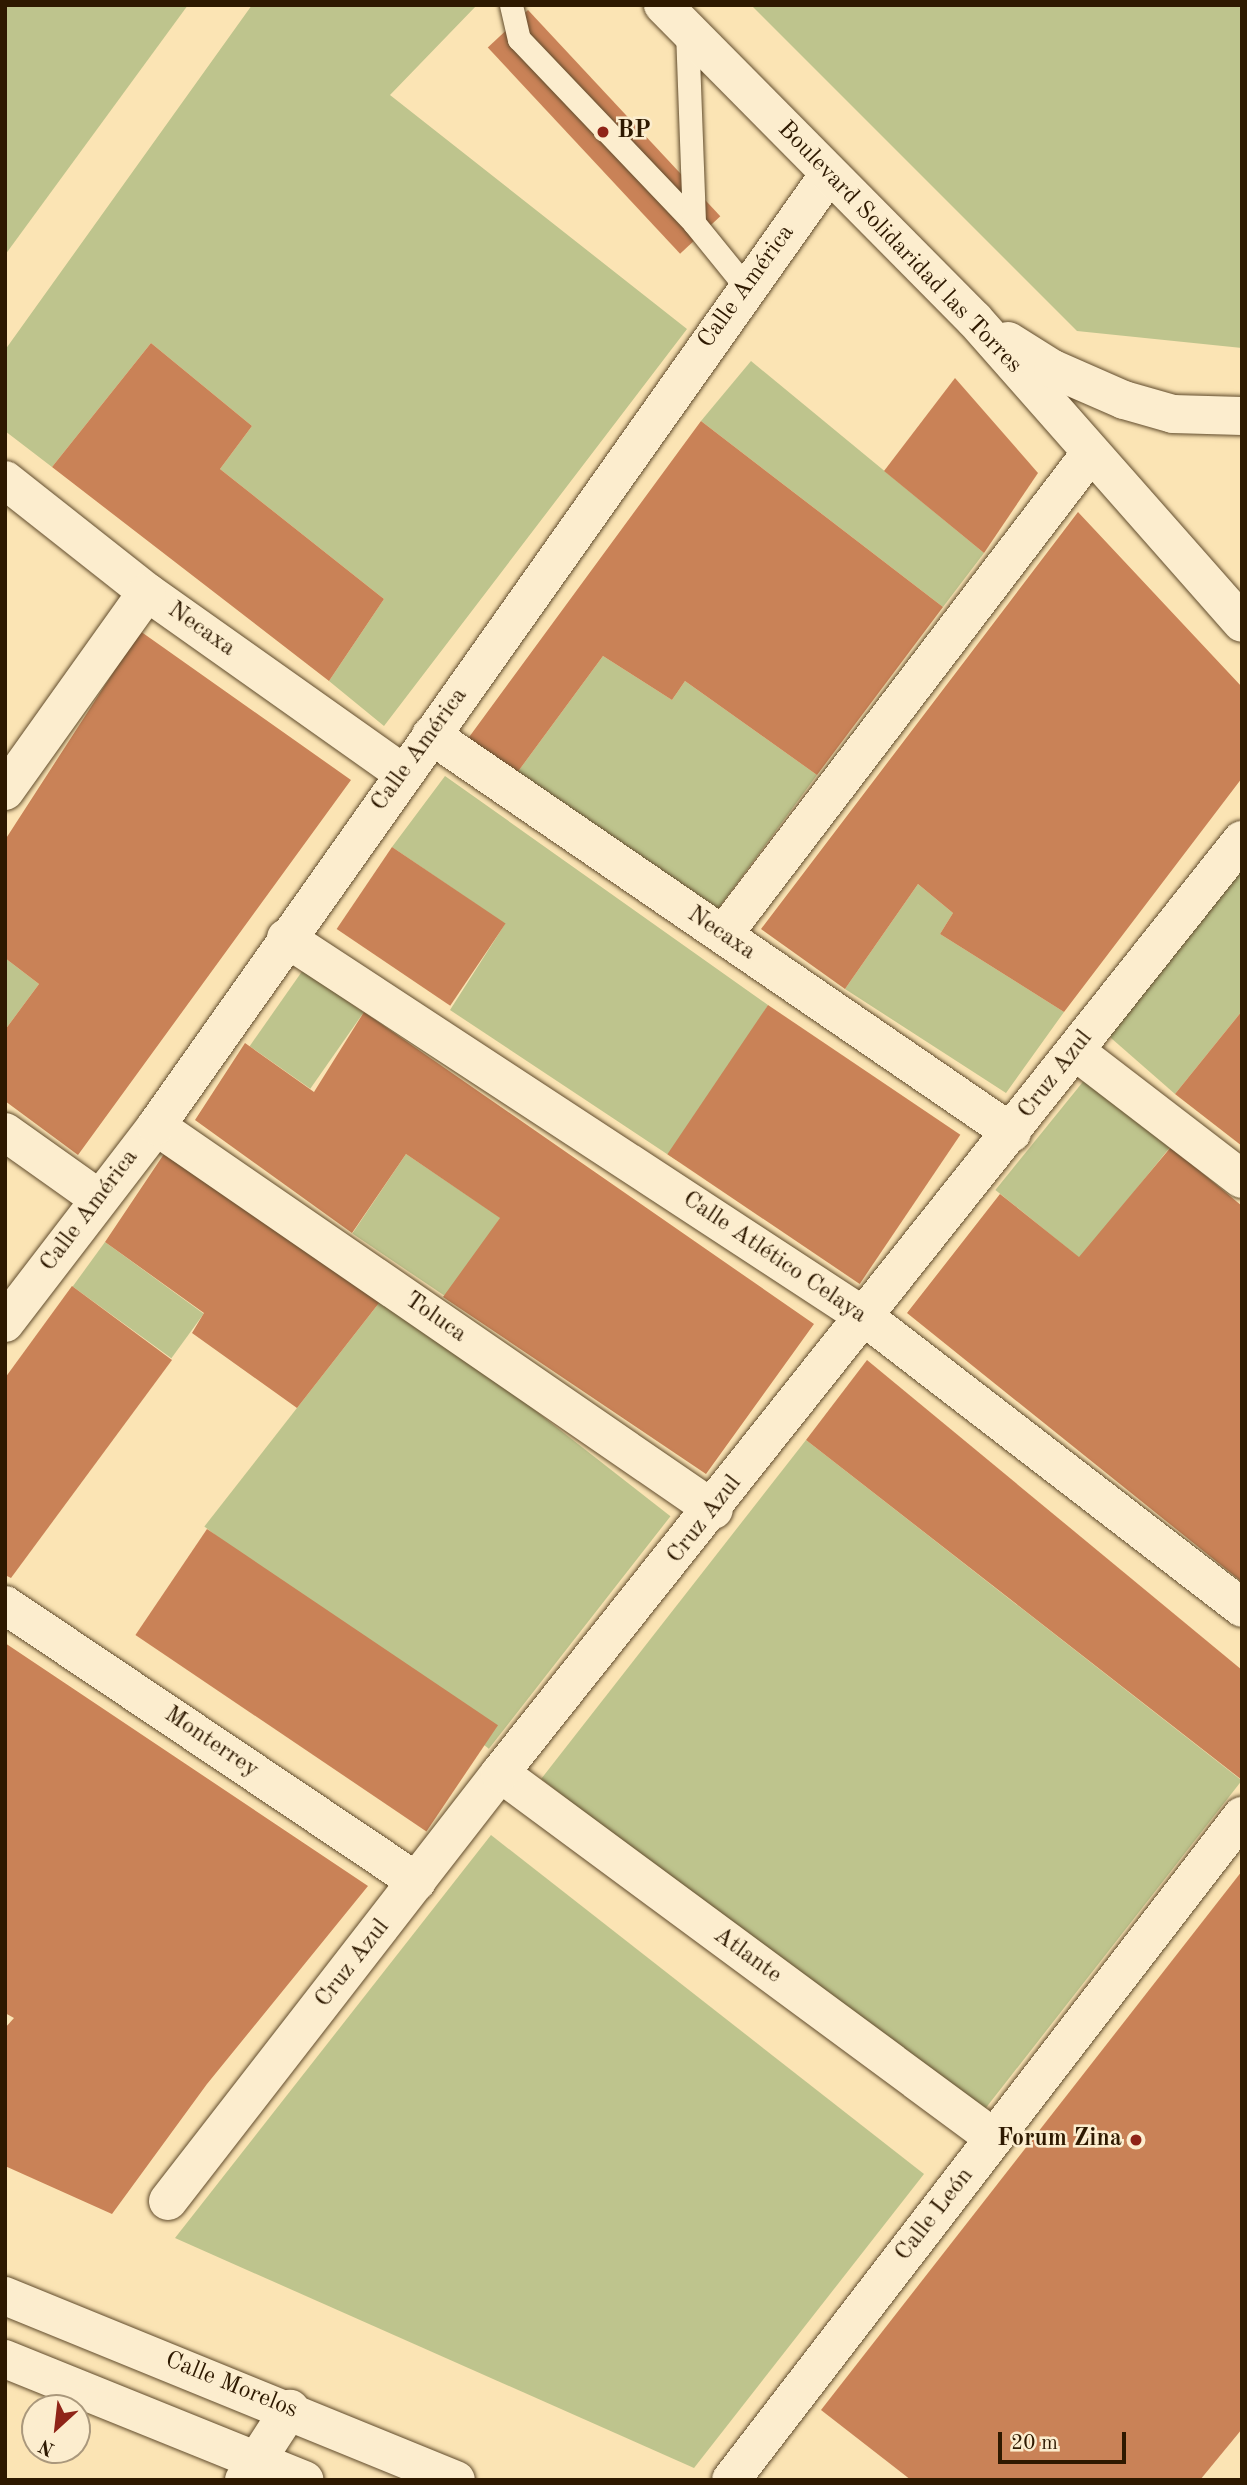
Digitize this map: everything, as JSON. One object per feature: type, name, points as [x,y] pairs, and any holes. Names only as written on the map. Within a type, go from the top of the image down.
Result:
[{"type":"street","name":"Boulevard Solidaridad las Torres","points":[[675,18],[974,318],[1089,455],[1242,623]]},
{"type":"street","name":"Calle América","points":[[5,1323],[98,1198],[156,1126],[746,287],[829,174]]},
{"type":"street","points":[[974,318],[1053,369],[1124,400],[1173,414],[1242,416]]},
{"type":"street","points":[[723,935],[1089,455]]},
{"type":"street","name":"Necaxa","points":[[5,480],[147,592],[403,773]]},
{"type":"street","points":[[5,791],[147,592]]},
{"type":"street","name":"Necaxa","points":[[431,735],[1012,1133]]},
{"type":"street","name":"Cruz Azul","points":[[168,2200],[500,1773],[714,1510],[862,1315],[1012,1133],[1242,840]]},
{"type":"street","name":"Calle Atlético Celaya","points":[[286,938],[862,1315],[1242,1608]]},
{"type":"street","points":[[1075,1051],[1242,1179]]},
{"type":"street","name":"Toluca","points":[[156,1126],[714,1510]]},
{"type":"street","points":[[5,1132],[98,1198]]},
{"type":"street","name":"Monterrey","points":[[5,1605],[417,1882]]},
{"type":"street","name":"Atlante","points":[[500,1773],[994,2138]]},
{"type":"street","name":"Calle León","points":[[731,2480],[1242,1816]]},
{"type":"street","name":"Calle Morelos","points":[[5,2296],[290,2409],[456,2480]]},
{"type":"street","points":[[5,2359],[250,2470],[304,2480]]},
{"type":"street","points":[[250,2470],[290,2409]]},
{"type":"lane","points":[[511,5],[519,39],[694,223],[746,287]]},
{"type":"lane","points":[[675,18],[694,223]]},
{"type":"green space","points":[[5,5],[188,5],[5,255]]},
{"type":"green space","points":[[252,5],[477,5],[390,95],[687,329],[384,726],[329,681],[384,599],[220,469],[252,426],[151,343],[52,467],[5,431],[5,350]]},
{"type":"green space","points":[[751,5],[1242,5],[1242,348],[1077,331]]},
{"type":"green space","points":[[751,361],[984,553],[943,607],[701,421]]},
{"type":"green space","points":[[603,656],[672,700],[685,681],[817,775],[712,917],[514,777]]},
{"type":"green space","points":[[445,776],[768,1005],[676,1160],[450,1010],[505,924],[392,847]]},
{"type":"green space","points":[[1242,870],[1242,1011],[1175,1094],[1103,1031]]},
{"type":"green space","points":[[918,884],[953,913],[940,934],[1064,1012],[1006,1093],[845,989]]},
{"type":"green space","points":[[5,958],[39,984],[5,1030]]},
{"type":"green space","points":[[303,970],[364,1012],[310,1089],[250,1046]]},
{"type":"green space","points":[[1086,1078],[1171,1147],[1080,1259],[995,1190]]},
{"type":"green space","points":[[406,1154],[501,1218],[447,1297],[352,1234]]},
{"type":"green space","points":[[105,1242],[204,1314],[171,1358],[73,1286]]},
{"type":"green space","points":[[386,1294],[670,1516],[489,1749],[204,1526]]},
{"type":"green space","points":[[806,1440],[1242,1780],[977,2119],[541,1779]]},
{"type":"green space","points":[[491,1835],[924,2174],[694,2468],[175,2238]]},
{"type":"building","name":"BP","points":[[528,10],[720,216],[680,254],[488,48]]},
{"type":"building","points":[[151,343],[252,426],[220,469],[384,599],[329,681],[52,467]]},
{"type":"building","points":[[955,378],[1038,473],[984,553],[884,471]]},
{"type":"building","points":[[701,421],[943,607],[817,775],[685,681],[672,700],[603,656],[514,777],[464,744]]},
{"type":"building","points":[[1078,512],[1242,687],[1242,778],[1064,1012],[940,934],[953,913],[918,884],[845,989],[761,929]]},
{"type":"building","points":[[140,631],[351,780],[78,1155],[5,1101],[5,1030],[39,984],[5,958],[5,840]]},
{"type":"building","points":[[392,847],[506,924],[450,1006],[337,929]]},
{"type":"building","points":[[768,1005],[960,1135],[860,1284],[667,1154]]},
{"type":"building","points":[[1242,1011],[1242,1146],[1175,1094]]},
{"type":"building","points":[[364,1012],[814,1324],[706,1474],[443,1297],[500,1218],[406,1154],[352,1233],[195,1120],[245,1043],[314,1092]]},
{"type":"building","points":[[170,1145],[386,1294],[297,1408],[192,1333],[204,1313],[105,1242]]},
{"type":"building","points":[[1171,1147],[1242,1206],[1242,1582],[907,1313],[1000,1194],[1079,1257]]},
{"type":"building","points":[[72,1286],[172,1360],[11,1578],[5,1575],[5,1378]]},
{"type":"building","points":[[867,1360],[1242,1670],[1242,1780],[806,1440]]},
{"type":"building","points":[[207,1529],[498,1725],[426,1831],[135,1635]]},
{"type":"building","points":[[5,1643],[368,1886],[207,2084],[112,2214],[5,2166],[5,2028],[14,2018],[5,2013]]},
{"type":"building","name":"Forum Zina","points":[[1242,1871],[1242,2429],[1200,2480],[911,2480],[821,2410]]},
{"type":"place","name":"BP","points":[[603,132]]},
{"type":"place","name":"Forum Zina","points":[[1136,2140]]}]
